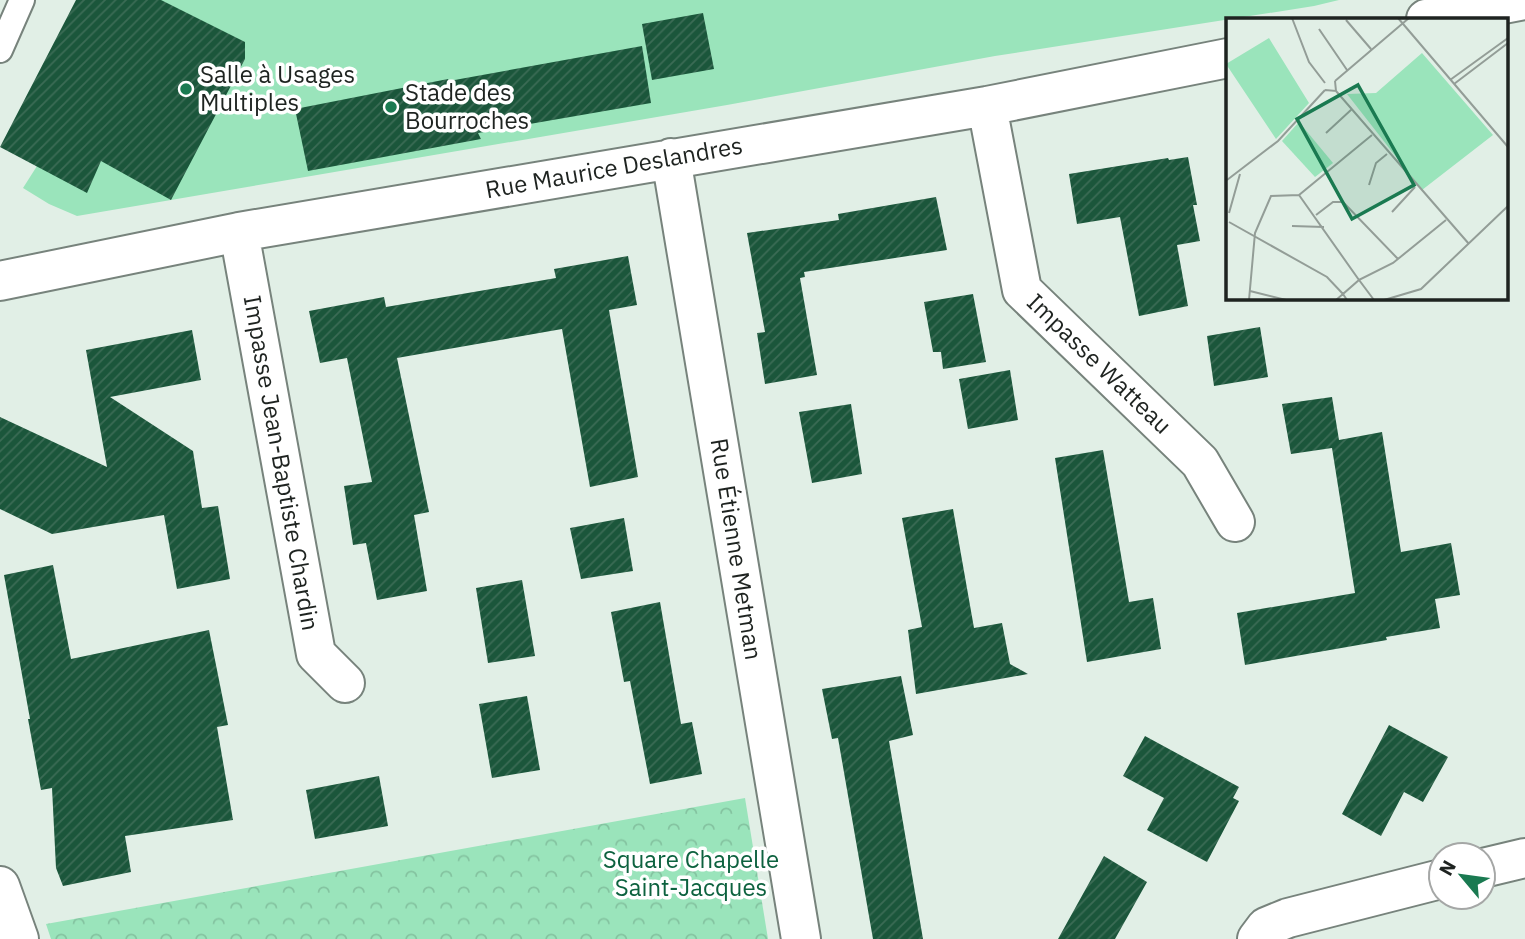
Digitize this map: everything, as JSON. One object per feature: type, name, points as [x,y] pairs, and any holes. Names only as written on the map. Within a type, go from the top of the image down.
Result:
[{"type":"street","points":[[1431,18],[1524,0]]},
{"type":"street","name":"Rue Maurice Deslandres","points":[[0,281],[239,232],[987,106],[1226,58]]},
{"type":"street","name":"Impasse Watteau","points":[[987,106],[1022,290],[1200,462],[1235,522]]},
{"type":"street","name":"Rue Étienne Metman","points":[[671,159],[801,939]]},
{"type":"street","name":"Impasse Jean-Baptiste Chardin","points":[[239,232],[316,654],[345,683]]},
{"type":"street","points":[[1497,865],[1525,858]]},
{"type":"street","points":[[1257,939],[1266,927],[1288,918],[1427,883]]},
{"type":"street","points":[[0,886],[19,939]]},
{"type":"lane","points":[[0,50],[22,0]]},
{"type":"green space","name":"Stade des Bourroches","points":[[123,0],[1339,0],[995,56],[727,105],[77,216],[49,204],[23,188]]},
{"type":"green space","name":"Square Chapelle Saint-Jacques","points":[[745,798],[768,939],[51,939],[46,924]]},
{"type":"building","points":[[76,0],[161,0],[245,42],[245,59],[171,200],[101,161],[87,193],[0,147]]},
{"type":"building","points":[[703,13],[714,69],[652,80],[642,24]]},
{"type":"building","points":[[642,46],[651,103],[478,133],[481,139],[308,171],[295,109],[448,79],[449,81]]},
{"type":"building","points":[[1188,157],[1197,205],[1193,205],[1200,241],[1177,245],[1188,306],[1139,316],[1120,217],[1077,224],[1069,174]]},
{"type":"building","points":[[936,197],[947,250],[804,272],[805,277],[800,278],[817,375],[765,384],[757,333],[765,332],[747,233],[839,220],[838,214]]},
{"type":"building","points":[[628,256],[637,305],[609,310],[638,477],[590,487],[562,329],[397,358],[429,512],[414,515],[427,591],[377,600],[366,543],[353,545],[344,486],[372,482],[347,358],[320,363],[309,311],[384,297],[386,307],[556,278],[554,269]]},
{"type":"building","points":[[973,294],[986,362],[943,369],[941,352],[933,352],[924,302]]},
{"type":"building","points":[[1260,327],[1268,377],[1214,386],[1207,336]]},
{"type":"building","points":[[192,330],[201,380],[110,397],[193,451],[202,508],[218,506],[230,579],[177,589],[164,515],[52,534],[0,509],[0,417],[107,467],[86,350]]},
{"type":"building","points":[[1010,370],[1018,420],[968,429],[959,379]]},
{"type":"building","points":[[1332,397],[1339,440],[1382,432],[1401,552],[1451,543],[1460,595],[1435,599],[1440,628],[1245,665],[1237,613],[1355,593],[1332,448],[1291,454],[1282,404]]},
{"type":"building","points":[[851,404],[862,474],[812,483],[799,412]]},
{"type":"building","points":[[1103,450],[1129,602],[1153,598],[1161,649],[1087,662],[1055,458]]},
{"type":"building","points":[[953,509],[974,628],[1002,623],[1010,664],[1028,674],[916,694],[908,630],[922,627],[902,518]]},
{"type":"building","points":[[624,518],[633,571],[581,579],[570,528]]},
{"type":"building","points":[[53,565],[71,659],[209,630],[228,725],[217,727],[233,820],[125,836],[131,872],[63,886],[56,868],[52,788],[41,790],[4,575]]},
{"type":"building","points":[[522,580],[535,656],[488,663],[476,588]]},
{"type":"building","points":[[660,602],[681,724],[692,722],[702,774],[650,784],[630,681],[624,682],[611,612]]},
{"type":"building","points":[[901,676],[913,735],[889,741],[923,939],[873,939],[838,738],[832,739],[822,689]]},
{"type":"building","points":[[527,696],[540,770],[492,778],[479,704]]},
{"type":"building","points":[[1389,725],[1448,757],[1423,802],[1404,792],[1381,836],[1342,814]]},
{"type":"building","points":[[1145,736],[1239,787],[1233,798],[1239,801],[1207,862],[1147,830],[1164,798],[1123,776]]},
{"type":"building","points":[[379,776],[388,826],[315,839],[306,790]]},
{"type":"building","points":[[1104,856],[1147,882],[1115,939],[1058,939]]},
{"type":"place","name":"Salle à Usages Multiples","points":[[186,89]]},
{"type":"place","name":"Stade des Bourroches","points":[[391,107]]}]
